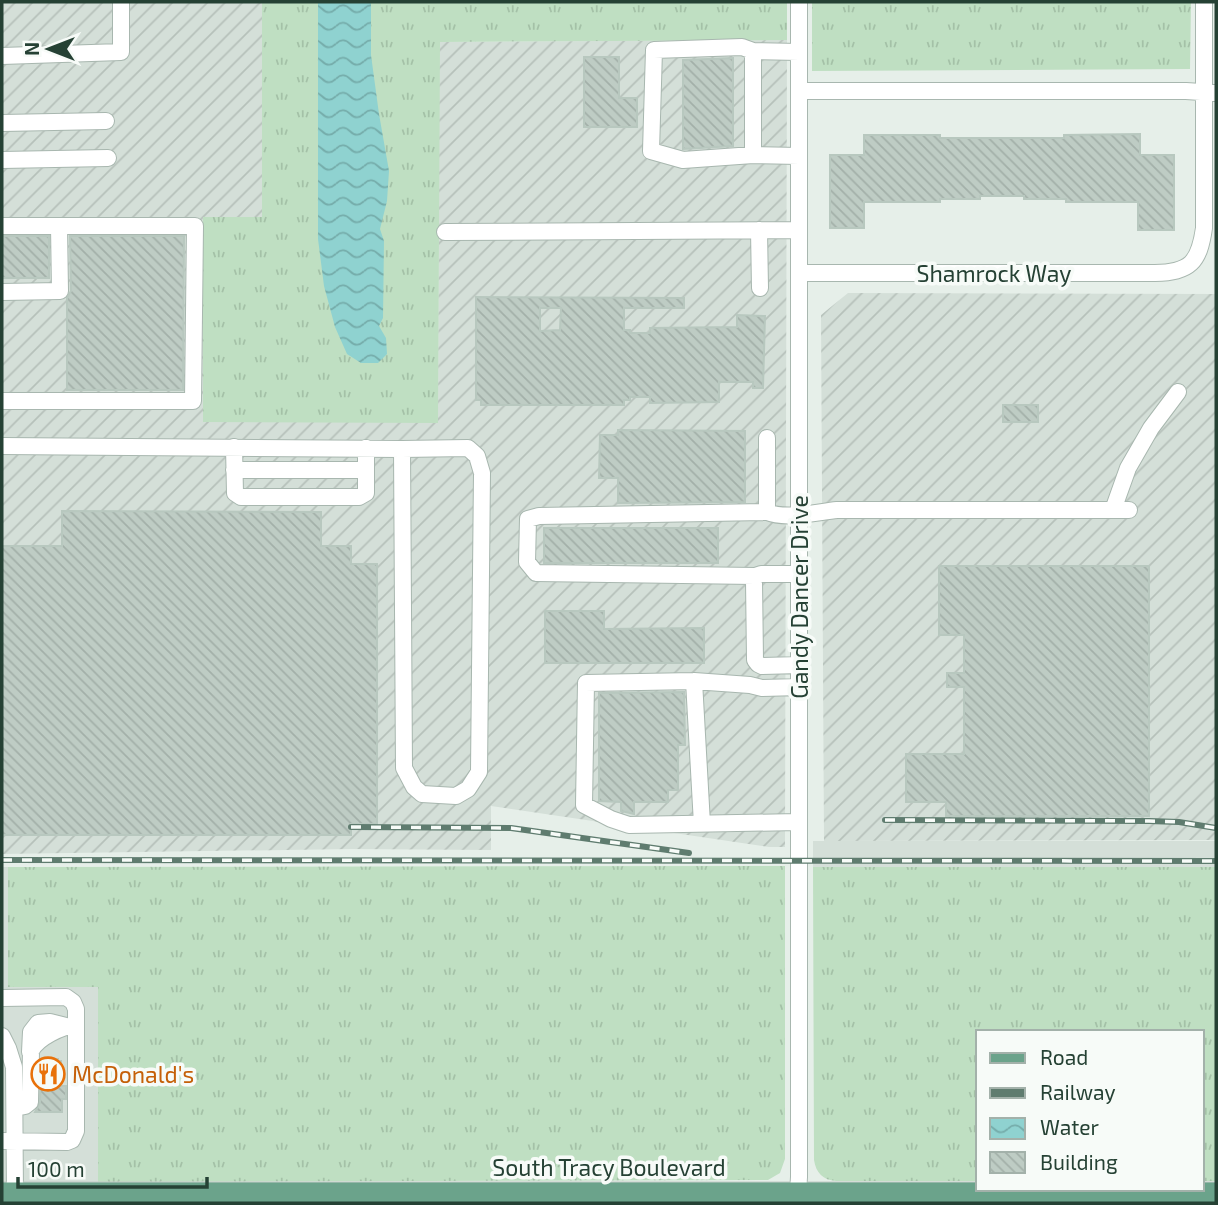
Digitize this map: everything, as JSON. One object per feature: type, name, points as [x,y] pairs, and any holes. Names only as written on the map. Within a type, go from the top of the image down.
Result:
[{"type":"main road","name":"South Tracy Boulevard","points":[[8,1193],[797,1200],[1045,1200],[1216,1193]]},
{"type":"street","points":[[2,56],[121,52],[121,2]]},
{"type":"street","name":"Gandy Dancer Drive","points":[[797,1200],[800,687],[799,2]]},
{"type":"street","points":[[799,91],[1210,93],[1204,2]]},
{"type":"street","points":[[799,52],[753,51],[742,47],[654,50],[651,152],[682,160],[753,155],[799,156]]},
{"type":"street","points":[[753,51],[753,155]]},
{"type":"street","name":"Shamrock Way","points":[[799,274],[1155,274],[1180,271],[1188,266],[1201,248],[1210,93]]},
{"type":"street","points":[[2,123],[106,121]]},
{"type":"street","points":[[2,160],[108,158]]},
{"type":"street","points":[[2,226],[195,226],[193,401],[2,401]]},
{"type":"street","points":[[2,292],[60,291],[59,226]]},
{"type":"street","points":[[759,230],[760,288]]},
{"type":"street","points":[[445,232],[799,230]]},
{"type":"street","points":[[799,574],[755,576],[536,573],[527,562],[528,519],[539,516],[768,512],[774,515],[799,515],[837,510],[1121,510],[1128,468],[1151,428],[1178,392]]},
{"type":"street","points":[[767,438],[768,512]]},
{"type":"street","points":[[2,446],[468,448],[477,456],[482,472],[479,772],[468,789],[456,796],[422,794],[414,787],[404,768],[402,449]]},
{"type":"street","points":[[234,447],[235,493],[241,497],[359,497],[366,493],[366,448]]},
{"type":"street","points":[[234,470],[366,470]]},
{"type":"street","points":[[755,576],[755,660],[762,666],[800,665]]},
{"type":"street","points":[[694,681],[702,824]]},
{"type":"street","points":[[798,822],[629,825],[584,805],[586,683],[694,681],[762,688],[800,687]]},
{"type":"street","points":[[2,998],[66,998],[73,1002],[76,1009],[71,1025],[75,1136],[67,1142],[8,1141]]},
{"type":"street","points":[[15,1108],[25,1106],[30,1101],[31,1051],[38,1041],[71,1025]]},
{"type":"street","points":[[2,1036],[14,1067],[15,1108],[8,1141],[8,1193]]},
{"type":"shaded area","points":[[2,2],[262,2],[262,217],[203,217],[203,422],[438,422],[439,42],[787,40],[785,847],[769,847],[491,806],[491,850],[351,849],[2,854]]},
{"type":"shaded area","points":[[848,293],[1216,294],[1216,840],[824,841],[821,315]]},
{"type":"shaded area","points":[[813,841],[1216,841],[1216,867],[813,867]]},
{"type":"shaded area","points":[[2,867],[8,867],[8,985],[98,987],[99,1189],[2,1187]]},
{"type":"green space","points":[[262,2],[787,2],[787,40],[440,42],[438,423],[203,422],[203,217],[262,217]]},
{"type":"green space","points":[[812,2],[1191,2],[1190,69],[812,71]]},
{"type":"green space","points":[[785,866],[785,1159],[780,1173],[768,1180],[98,1182],[98,987],[8,987],[8,867]]},
{"type":"green space","points":[[813,867],[1216,867],[1216,1181],[1204,1181],[1204,1030],[976,1030],[976,1181],[836,1181],[818,1172],[814,1160]]},
{"type":"water","points":[[318,2],[371,2],[371,55],[389,171],[387,201],[380,229],[384,241],[383,318],[379,326],[386,338],[387,354],[378,363],[361,363],[347,354],[335,327],[324,286],[318,239]]},
{"type":"building","points":[[584,57],[619,57],[619,98],[637,98],[637,127],[584,127]]},
{"type":"building","points":[[733,58],[733,146],[683,149],[683,60]]},
{"type":"building","points":[[1140,134],[1140,155],[1174,155],[1174,230],[1138,230],[1138,202],[1066,202],[1066,199],[1024,199],[1024,196],[980,196],[980,199],[940,199],[940,202],[864,202],[864,228],[830,228],[830,155],[864,155],[864,135],[1064,138],[1064,135]]},
{"type":"building","points":[[2,236],[49,236],[49,278],[2,278]]},
{"type":"building","points":[[70,236],[184,236],[183,390],[67,390]]},
{"type":"building","points":[[476,297],[684,298],[684,308],[624,308],[624,330],[630,330],[630,333],[650,333],[650,328],[737,327],[737,315],[765,316],[763,388],[753,388],[753,382],[719,382],[719,402],[650,403],[650,397],[630,397],[630,400],[624,400],[624,405],[481,405],[481,400],[476,400]],"holes":[[[540,308],[561,308],[560,330],[540,331]]]},
{"type":"building","points":[[1003,405],[1038,405],[1038,422],[1003,422]]},
{"type":"building","points":[[618,430],[745,431],[745,502],[618,503],[618,478],[599,478],[600,435],[618,435]]},
{"type":"building","points":[[62,511],[321,512],[321,546],[351,546],[351,564],[377,564],[377,824],[351,824],[351,835],[2,835],[2,546],[62,546]]},
{"type":"building","points":[[544,528],[718,528],[718,563],[544,563]]},
{"type":"building","points":[[939,566],[1149,566],[1149,816],[946,816],[946,802],[906,802],[906,754],[964,754],[964,687],[947,687],[947,673],[964,673],[964,635],[939,635]]},
{"type":"building","points":[[545,611],[604,611],[604,629],[704,628],[704,663],[545,663]]},
{"type":"building","points":[[684,692],[685,745],[678,745],[678,790],[668,790],[668,802],[634,802],[634,814],[621,811],[621,802],[599,801],[599,693]]},
{"type":"building","name":"McDonald's","points":[[41,1059],[61,1061],[61,1086],[66,1086],[62,1112],[35,1112],[40,1103]]},
{"type":"railway","points":[[885,820],[1149,821],[1179,822],[1216,828]]},
{"type":"railway","points":[[351,827],[511,828],[689,853]]},
{"type":"railway","points":[[2,860],[1216,861]]},
{"type":"place","name":"McDonald's","points":[[48,1074]]}]
